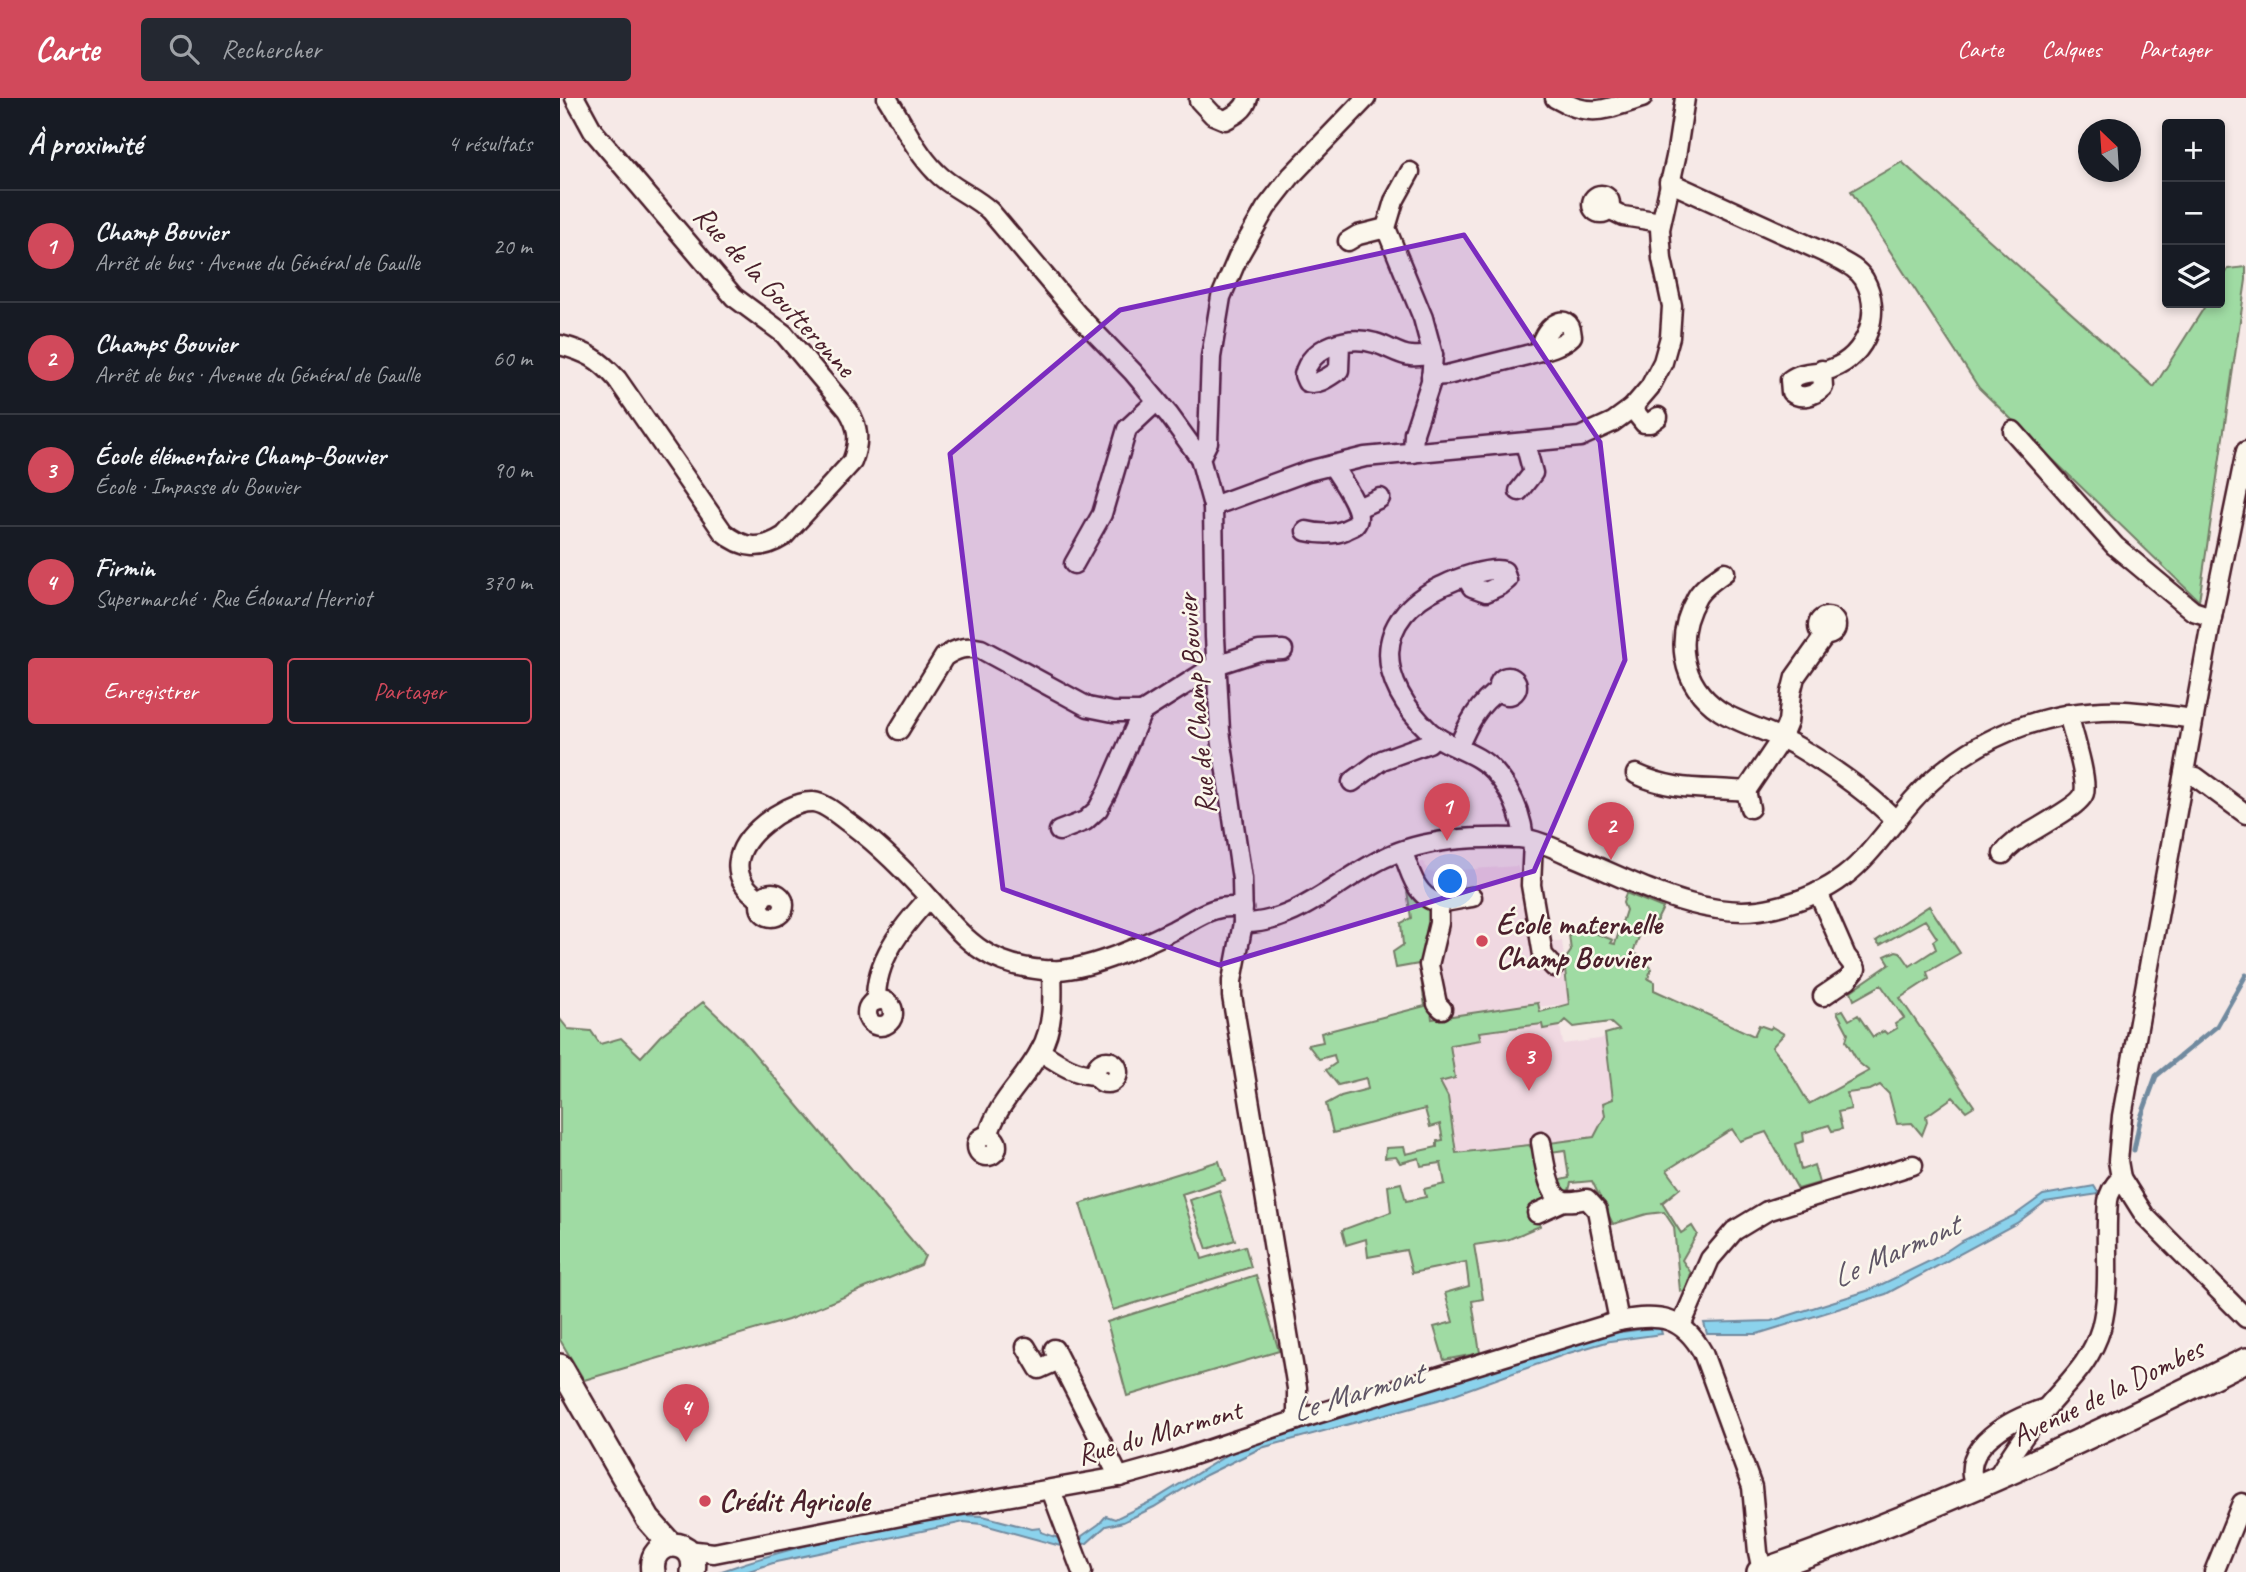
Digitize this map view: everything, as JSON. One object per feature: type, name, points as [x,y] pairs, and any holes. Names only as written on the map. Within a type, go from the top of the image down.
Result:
[{"type":"main road","name":"Avenue de la Dombes","points":[[1760,1571],[1878,1528],[1985,1484],[2105,1430],[2246,1360]]},
{"type":"main road","points":[[560,1366],[648,1519],[669,1561]]},
{"type":"street","name":"Rue de la Goutteronne","points":[[560,345],[580,350],[601,361],[617,379],[723,532],[745,546],[758,548],[772,544],[784,536],[852,461],[857,449],[856,422],[848,410],[784,334],[734,297],[593,131],[575,98]]},
{"type":"street","name":"Rue de Champ Bouvier","points":[[887,98],[912,140],[938,174],[990,211],[1077,314],[1157,401],[1200,458],[1213,506],[1220,731],[1242,879],[1243,915],[1232,996],[1297,1388],[1297,1420]]},
{"type":"street","points":[[1200,98],[1213,115],[1225,120],[1237,114],[1248,98]]},
{"type":"street","points":[[1200,458],[1208,442],[1211,357],[1221,297],[1238,257],[1266,208],[1291,176],[1366,98]]},
{"type":"street","points":[[1555,98],[1583,111],[1598,112],[1642,98]]},
{"type":"street","points":[[1213,506],[1308,471],[1364,457],[1580,437],[1613,422],[1632,408],[1657,375],[1670,337],[1672,306],[1662,259],[1661,222],[1676,157],[1685,98]]},
{"type":"street","points":[[1410,172],[1394,201],[1385,228],[1423,318],[1433,355],[1431,376],[1414,433],[1413,453]]},
{"type":"street","points":[[1670,182],[1834,257],[1853,268],[1863,278],[1872,308],[1871,324],[1866,337],[1857,352],[1832,369],[1822,370]]},
{"type":"street","points":[[1609,209],[1623,216],[1661,222]]},
{"type":"street","points":[[1348,241],[1358,235],[1385,228]]},
{"type":"street","points":[[1340,343],[1374,342],[1409,356],[1433,355]]},
{"type":"street","points":[[1431,376],[1447,375],[1540,351]]},
{"type":"street","points":[[1074,564],[1102,514],[1127,429],[1157,401]]},
{"type":"street","points":[[1632,408],[1644,423],[1650,424],[1658,417]]},
{"type":"street","points":[[2013,431],[2115,546],[2193,611],[2212,617]]},
{"type":"street","points":[[1519,491],[1541,472],[1525,443]]},
{"type":"street","points":[[2246,451],[2239,522],[2212,617],[2122,1116],[2118,1161],[2121,1178],[2145,1216],[2246,1318]]},
{"type":"street","points":[[1306,531],[1316,534],[1339,533],[1356,524],[1360,517],[1358,508],[1332,465]]},
{"type":"street","points":[[1358,508],[1380,498]]},
{"type":"street","points":[[1724,572],[1698,595],[1687,621],[1682,649],[1689,671],[1705,698],[1721,711],[1796,745],[1866,793],[1896,821]]},
{"type":"street","points":[[1466,578],[1442,586],[1401,615],[1391,633],[1389,658],[1392,678],[1414,713],[1436,736],[1491,768],[1502,781],[1521,817],[1529,840],[1531,885],[1543,955],[1554,967]]},
{"type":"street","points":[[1636,774],[1658,784],[1748,799],[1788,722],[1795,677],[1825,635]]},
{"type":"street","points":[[899,730],[944,657],[955,649],[969,647],[981,649],[1088,707],[1142,712]]},
{"type":"street","points":[[1059,831],[1085,821],[1098,809],[1142,712],[1216,665],[1259,650],[1283,650]]},
{"type":"street","points":[[1458,748],[1478,708],[1485,699],[1500,689]]},
{"type":"street","points":[[761,900],[743,885],[738,876],[737,864],[744,848],[752,835],[766,822],[792,807],[813,802],[831,810],[861,831],[984,953],[1014,965],[1052,970],[1075,968],[1125,951],[1215,908],[1229,906],[1243,915],[1265,922],[1287,915],[1385,858],[1433,844],[1458,840],[1529,840],[1562,851],[1673,898],[1705,907],[1732,910],[1774,908],[1818,892],[1847,876],[1866,859],[1930,782],[1967,752],[2016,728],[2068,714],[2124,711],[2193,719]]},
{"type":"street","points":[[2003,854],[2015,842],[2072,806],[2085,792],[2068,714]]},
{"type":"street","points":[[1352,782],[1382,760],[1429,743],[1436,736]]},
{"type":"street","points":[[2185,774],[2196,776],[2246,814]]},
{"type":"street","points":[[1403,852],[1414,881],[1430,898],[1439,902],[1472,897]]},
{"type":"street","points":[[1818,892],[1846,956],[1856,970],[1848,979],[1823,996]]},
{"type":"street","points":[[876,1001],[876,983],[882,963],[903,928],[929,898]]},
{"type":"street","points":[[1439,902],[1438,923],[1429,965],[1437,1004],[1442,1009]]},
{"type":"street","points":[[988,1136],[994,1116],[1040,1051],[1050,1025],[1052,970]]},
{"type":"street","points":[[1040,1051],[1063,1066],[1084,1075],[1097,1075]]},
{"type":"street","points":[[1541,1142],[1551,1190],[1563,1201]]},
{"type":"street","points":[[1760,1571],[1752,1486],[1703,1353],[1694,1338],[1681,1326],[1710,1259],[1734,1231],[1767,1211],[1913,1165]]},
{"type":"street","points":[[2046,1408],[2014,1420],[1981,1447],[1971,1476],[1985,1484],[2046,1408],[2082,1369],[2097,1340],[2107,1284],[2108,1201],[2114,1185],[2121,1178]]},
{"type":"street","points":[[1537,1213],[1563,1201],[1587,1199],[1597,1210],[1619,1321]]},
{"type":"street","name":"Rue du Marmont","points":[[669,1561],[921,1511],[1119,1477],[1619,1321],[1661,1317],[1681,1326]]},
{"type":"street","points":[[1026,1347],[1039,1369],[1056,1355],[1119,1477]]},
{"type":"street","points":[[1051,1490],[1083,1572]]},
{"type":"street","points":[[2214,1572],[2238,1528],[2242,1503]]},
{"type":"highlighted area","points":[[1464,235],[1600,442],[1625,660],[1534,871],[1219,965],[1003,889],[950,454],[1120,310]]},
{"type":"shaded area","name":"École maternelle Champ Bouvier","points":[[1424,862],[1428,872],[1517,866],[1547,941],[1562,941],[1570,1004],[1485,1011],[1432,1020],[1404,870],[1414,863]]},
{"type":"shaded area","points":[[1542,1024],[1544,1029],[1560,1026],[1563,1044],[1600,1039],[1613,1034],[1621,1083],[1594,1138],[1449,1154],[1440,1081],[1450,1045],[1480,1040],[1479,1032]]},
{"type":"green space","points":[[1902,162],[2154,387],[2204,308],[2225,308],[2225,274],[2228,269],[2246,267],[2199,601],[1979,388],[1851,191]]},
{"type":"green space","points":[[1404,870],[1434,917],[1425,959],[1432,1019],[1538,1003],[1540,1012],[1569,1004],[1564,961],[1571,951],[1568,926],[1579,929],[1582,923],[1599,928],[1597,934],[1613,940],[1611,943],[1615,944],[1626,910],[1623,903],[1626,893],[1663,908],[1656,922],[1647,917],[1633,952],[1647,961],[1651,969],[1648,979],[1654,982],[1654,990],[1754,1036],[1759,1025],[1770,1029],[1772,1027],[1784,1034],[1772,1047],[1785,1063],[1809,1104],[1869,1071],[1858,1062],[1846,1041],[1848,1033],[1837,1012],[1843,1010],[1849,1020],[1858,1015],[1873,1037],[1884,1031],[1887,1034],[1897,1028],[1895,1024],[1904,1018],[1881,985],[1854,1000],[1851,991],[1890,964],[1885,956],[1900,952],[1910,966],[1936,949],[1933,941],[1937,938],[1925,920],[1880,945],[1876,941],[1929,906],[1960,953],[1927,972],[1929,979],[1900,998],[1974,1106],[1966,1111],[1953,1097],[1926,1116],[1927,1122],[1922,1135],[1912,1123],[1897,1124],[1889,1094],[1880,1085],[1870,1090],[1847,1093],[1851,1109],[1838,1112],[1842,1129],[1832,1131],[1829,1125],[1803,1133],[1804,1141],[1795,1144],[1801,1170],[1814,1165],[1819,1183],[1798,1189],[1766,1132],[1740,1141],[1732,1129],[1667,1170],[1680,1188],[1662,1203],[1681,1233],[1692,1226],[1697,1234],[1682,1260],[1691,1273],[1685,1292],[1680,1291],[1674,1227],[1664,1212],[1613,1224],[1592,1181],[1571,1183],[1568,1194],[1562,1192],[1557,1181],[1569,1178],[1565,1150],[1551,1152],[1549,1143],[1594,1137],[1605,1116],[1603,1103],[1613,1099],[1605,1034],[1619,1030],[1610,1022],[1574,1027],[1566,1020],[1560,1026],[1543,1029],[1542,1024],[1479,1032],[1481,1040],[1450,1045],[1455,1078],[1440,1082],[1448,1097],[1456,1153],[1529,1145],[1536,1158],[1550,1203],[1536,1207],[1540,1226],[1507,1240],[1474,1245],[1483,1299],[1472,1301],[1480,1353],[1444,1360],[1434,1327],[1453,1322],[1445,1293],[1469,1286],[1466,1262],[1412,1273],[1406,1250],[1368,1257],[1366,1239],[1346,1245],[1342,1230],[1391,1212],[1388,1186],[1401,1183],[1406,1201],[1426,1197],[1424,1189],[1445,1184],[1441,1163],[1421,1166],[1419,1158],[1400,1163],[1396,1157],[1385,1158],[1386,1148],[1404,1147],[1406,1154],[1437,1147],[1437,1141],[1443,1140],[1440,1124],[1430,1127],[1425,1109],[1333,1133],[1326,1104],[1341,1096],[1368,1089],[1366,1078],[1338,1085],[1326,1070],[1336,1063],[1334,1055],[1319,1059],[1308,1045],[1323,1042],[1321,1033],[1425,1006],[1419,964],[1396,968],[1393,952],[1403,945],[1401,923],[1411,918]]},
{"type":"green space","points":[[703,1002],[741,1038],[925,1256],[921,1265],[788,1320],[584,1380],[560,1340],[560,1019],[568,1029],[591,1031],[600,1044],[621,1038],[641,1057],[660,1036]]},
{"type":"green space","points":[[1219,1161],[1225,1180],[1182,1194],[1202,1259],[1245,1246],[1251,1267],[1113,1310],[1080,1204]]},
{"type":"green space","points":[[1219,1190],[1235,1240],[1207,1249],[1190,1200]]},
{"type":"green space","points":[[1256,1275],[1279,1351],[1127,1396],[1107,1322]]},
{"type":"water","points":[[2094,1186],[2099,1194],[2045,1202],[2017,1223],[1886,1294],[1757,1334],[1707,1334],[1704,1323],[1771,1321],[1870,1290],[2015,1215],[2043,1195]]},
{"type":"water","points":[[1660,1327],[1662,1334],[1610,1341],[1438,1400],[1261,1448],[1206,1475],[1154,1507],[1123,1522],[1106,1526],[1087,1543],[1080,1545],[1082,1536],[1106,1516],[1115,1519],[1152,1501],[1237,1449],[1588,1339]]},
{"type":"water","points":[[960,1515],[983,1516],[1032,1529],[1040,1528],[1041,1532],[1061,1539],[1064,1547],[981,1524],[964,1522],[776,1562],[746,1572],[719,1572],[838,1538]]},
{"type":"waterway","name":"Le Marmont","points":[[2134,1150],[2140,1120],[2156,1076],[2217,1026],[2246,975]]},
{"type":"place","name":"Champ Bouvier","points":[[1447,841]]},
{"type":"place","name":"Champs Bouvier","points":[[1611,860]]},
{"type":"place","name":"École maternelle Champ Bouvier","points":[[1482,941]]},
{"type":"place","name":"École élémentaire Champ-Bouvier","points":[[1529,1091]]},
{"type":"place","name":"Firmin","points":[[686,1442]]},
{"type":"place","name":"Crédit Agricole","points":[[705,1501]]}]
